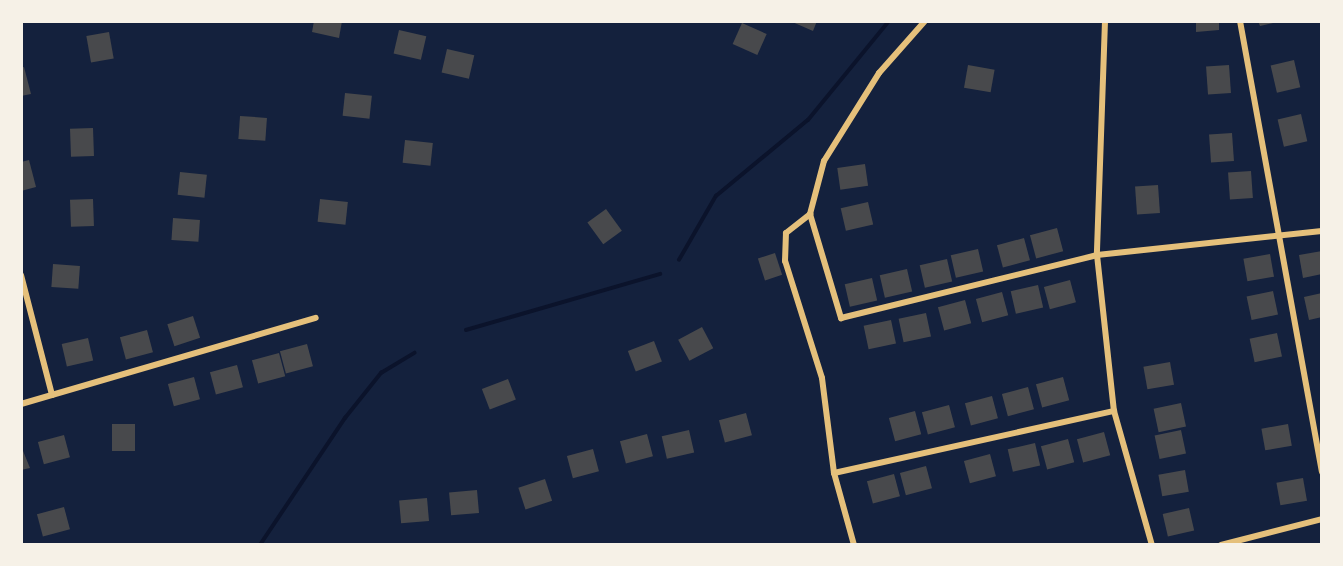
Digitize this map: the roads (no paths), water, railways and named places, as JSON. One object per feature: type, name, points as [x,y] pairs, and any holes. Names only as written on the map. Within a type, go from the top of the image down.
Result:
[{"type":"street","points":[[925,21],[879,73],[824,161],[810,214],[841,318],[1097,256],[1281,232],[1322,231]]},
{"type":"street","points":[[1105,21],[1097,256],[1114,411],[1152,545]]},
{"type":"street","points":[[1240,21],[1281,232],[1297,358],[1322,472]]},
{"type":"street","points":[[810,214],[786,233],[785,261],[822,377],[834,473],[854,545]]},
{"type":"street","points":[[21,275],[52,395]]},
{"type":"street","points":[[21,404],[316,318]]},
{"type":"street","points":[[834,473],[1114,411]]},
{"type":"street","points":[[1221,545],[1322,519]]},
{"type":"waterway","points":[[679,260],[716,196],[808,120],[889,21]]},
{"type":"waterway","points":[[466,330],[660,274]]},
{"type":"waterway","points":[[260,545],[345,418],[381,373],[414,353]]}]
